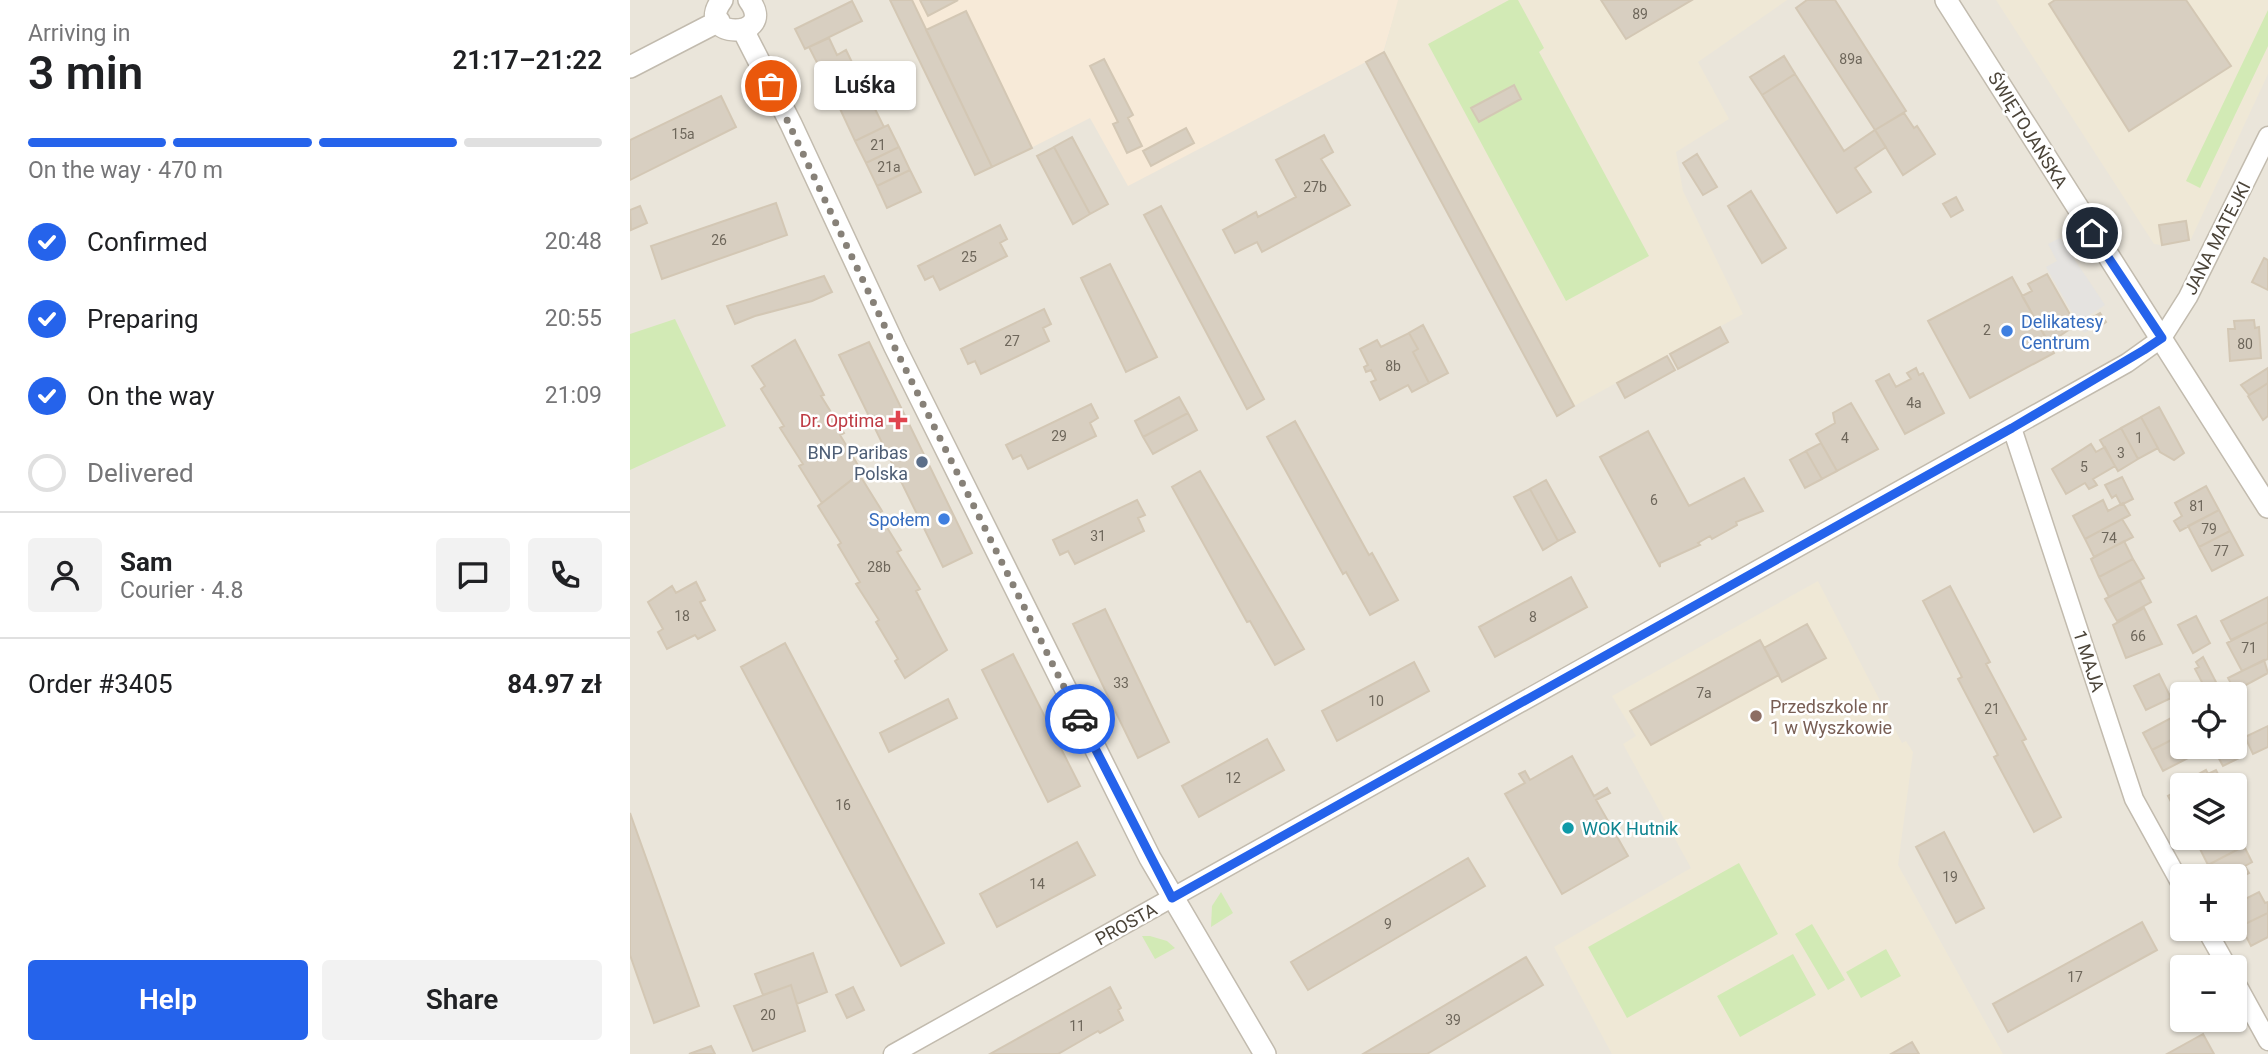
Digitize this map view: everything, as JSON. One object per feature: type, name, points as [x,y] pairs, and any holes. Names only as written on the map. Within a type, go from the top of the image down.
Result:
[{"type":"street","points":[[722,0],[717,10],[719,21],[726,30],[743,30],[753,20],[754,2]]},
{"type":"street","name":"ŚWIĘTOJAŃSKA","points":[[1946,0],[2268,507]]},
{"type":"street","points":[[630,67],[719,21]]},
{"type":"street","points":[[743,30],[791,124],[895,348],[1172,898],[1265,1054]]},
{"type":"street","name":"JANA MATEJKI","points":[[2162,338],[2188,297],[2268,136]]},
{"type":"street","name":"PROSTA","points":[[894,1054],[2012,428],[2127,363],[2162,338]]},
{"type":"street","name":"1 MAJA","points":[[2012,428],[2134,799],[2170,864]]},
{"type":"street","points":[[2247,1003],[2268,1041]]},
{"type":"shaded area","points":[[630,0],[2268,0],[2268,1054],[630,1054]]},
{"type":"shaded area","points":[[910,0],[1399,0],[1383,53],[1128,186],[1090,118],[995,166]]},
{"type":"shaded area","points":[[1398,0],[1787,0],[1698,62],[1729,119],[1676,152],[1683,191],[1743,314],[1574,406],[1384,52]]},
{"type":"shaded area","points":[[1996,0],[2268,0],[2268,74],[2191,239],[2189,240],[2186,222],[2159,225],[2162,245],[2154,244]]},
{"type":"shaded area","points":[[2060,238],[2105,305],[2088,316],[2094,328],[2084,333],[2046,267],[2057,261],[2048,244]]},
{"type":"shaded area","points":[[1818,581],[1902,743],[1906,741],[1913,752],[1898,865],[2003,1054],[1612,1054],[1554,947],[1691,868],[1623,744],[1636,736],[1612,696]]},
{"type":"green space","points":[[1509,0],[1518,0],[1544,48],[1539,52],[1649,256],[1566,301],[1428,44]]},
{"type":"green space","points":[[2268,10],[2268,46],[2200,188],[2186,181]]},
{"type":"green space","points":[[675,319],[726,426],[630,470],[630,334]]},
{"type":"green space","points":[[1739,863],[1778,934],[1627,1018],[1588,947]]},
{"type":"green space","points":[[1221,892],[1233,913],[1211,927],[1212,906]]},
{"type":"green space","points":[[1812,924],[1845,980],[1828,990],[1795,934]]},
{"type":"green space","points":[[1142,936],[1167,941],[1175,948],[1155,959]]},
{"type":"green space","points":[[1886,949],[1901,976],[1861,998],[1846,972]]},
{"type":"green space","points":[[1793,954],[1816,995],[1740,1037],[1717,996]]},
{"type":"building","points":[[890,0],[912,0],[992,167],[975,175]]},
{"type":"building","points":[[920,0],[958,0],[928,16]]},
{"type":"building","points":[[1601,0],[1692,0],[1626,39]]},
{"type":"building","points":[[1807,0],[1835,0],[1906,111],[1875,130],[1796,8]]},
{"type":"building","points":[[2055,0],[2186,0],[2231,66],[2129,131],[2049,4]]},
{"type":"building","points":[[852,1],[862,21],[805,49],[795,29]]},
{"type":"building","points":[[966,11],[1032,148],[992,167],[926,30]]},
{"type":"building","points":[[829,38],[837,55],[846,50],[862,83],[834,96],[809,47]]},
{"type":"building","points":[[1384,52],[1574,406],[1557,416],[1366,62]]},
{"type":"building","points":[[1784,56],[1795,74],[1762,95],[1750,77]]},
{"type":"building","points":[[1104,59],[1133,115],[1128,118],[1142,146],[1127,153],[1113,124],[1118,122],[1090,66]]},
{"type":"building","points":[[1795,74],[1844,151],[1875,130],[1886,147],[1855,168],[1871,192],[1837,213],[1762,95]]},
{"type":"building","points":[[862,83],[884,127],[855,141],[834,96]]},
{"type":"building","points":[[1514,85],[1521,99],[1479,122],[1471,108]]},
{"type":"building","points":[[721,96],[736,127],[630,180],[630,140]]},
{"type":"building","points":[[1904,113],[1914,128],[1917,126],[1935,154],[1903,175],[1875,130]]},
{"type":"building","points":[[888,125],[899,147],[866,163],[855,141]]},
{"type":"building","points":[[1186,128],[1194,143],[1151,166],[1143,151]]},
{"type":"building","points":[[1324,135],[1333,152],[1321,159],[1350,205],[1262,252],[1257,242],[1235,253],[1223,230],[1256,212],[1258,217],[1296,197],[1276,160]]},
{"type":"building","points":[[1072,137],[1108,204],[1090,214],[1054,147]]},
{"type":"building","points":[[899,147],[910,170],[877,186],[866,163]]},
{"type":"building","points":[[1054,147],[1090,214],[1073,224],[1037,156]]},
{"type":"building","points":[[1697,154],[1717,187],[1703,195],[1683,163]]},
{"type":"building","points":[[910,170],[921,192],[887,208],[877,186]]},
{"type":"building","points":[[1751,191],[1786,248],[1762,263],[1728,206]]},
{"type":"building","points":[[1956,197],[1963,210],[1951,217],[1943,204]]},
{"type":"building","points":[[776,203],[787,235],[662,279],[651,246]]},
{"type":"building","points":[[640,206],[647,223],[631,230],[630,210]]},
{"type":"building","points":[[1161,206],[1264,399],[1247,409],[1144,215]]},
{"type":"building","points":[[2186,221],[2189,240],[2162,245],[2159,225]]},
{"type":"building","points":[[1000,225],[1007,239],[1000,243],[1007,256],[940,290],[933,276],[925,280],[918,266]]},
{"type":"building","points":[[2264,258],[2268,260],[2268,290],[2252,282]]},
{"type":"building","points":[[1110,264],[1157,357],[1126,372],[1081,278]]},
{"type":"building","points":[[2047,274],[2076,325],[2049,343],[2022,296],[2032,291],[2028,284]]},
{"type":"building","points":[[824,276],[832,292],[812,301],[735,324],[727,306]]},
{"type":"building","points":[[2012,277],[2054,353],[1970,398],[1928,321]]},
{"type":"building","points":[[1044,309],[1051,324],[1043,328],[1049,341],[981,374],[975,361],[968,364],[961,349]]},
{"type":"building","points":[[2100,313],[2106,322],[2099,327],[2093,317]]},
{"type":"building","points":[[2254,320],[2255,328],[2259,327],[2261,358],[2230,361],[2228,329],[2235,329],[2234,321]]},
{"type":"building","points":[[1423,325],[1448,373],[1429,383],[1413,352],[1418,349],[1409,333]]},
{"type":"building","points":[[1720,327],[1728,342],[1678,369],[1670,354]]},
{"type":"building","points":[[1409,333],[1418,349],[1413,352],[1429,383],[1412,392],[1408,385],[1380,400],[1371,382],[1376,380],[1371,370],[1366,372],[1364,367],[1368,365],[1360,349],[1377,340],[1381,347]]},
{"type":"building","points":[[795,340],[824,395],[821,396],[844,433],[840,435],[862,472],[822,503],[799,466],[803,464],[780,428],[784,426],[761,389],[765,386],[752,366]]},
{"type":"building","points":[[869,342],[972,553],[943,567],[839,355]]},
{"type":"building","points":[[1667,356],[1675,370],[1625,398],[1617,383]]},
{"type":"building","points":[[1916,368],[1919,375],[1923,373],[1944,413],[1905,434],[1876,381],[1889,374],[1896,387],[1911,379],[1907,373]]},
{"type":"building","points":[[2268,368],[2268,383],[2249,395],[2241,385]]},
{"type":"building","points":[[2268,383],[2268,416],[2263,420],[2248,396]]},
{"type":"building","points":[[1179,397],[1188,413],[1143,437],[1135,421]]},
{"type":"building","points":[[1851,403],[1878,449],[1837,471],[1816,434],[1835,423],[1833,413]]},
{"type":"building","points":[[1091,404],[1098,418],[1090,423],[1096,436],[1028,469],[1021,455],[1013,459],[1006,445]]},
{"type":"building","points":[[2159,407],[2184,453],[2174,460],[2160,452],[2141,417]]},
{"type":"building","points":[[1188,413],[1197,430],[1153,454],[1143,437]]},
{"type":"building","points":[[2141,417],[2158,448],[2138,459],[2121,428]]},
{"type":"building","points":[[1295,421],[1369,555],[1372,553],[1398,600],[1370,615],[1346,572],[1343,574],[1267,437]]},
{"type":"building","points":[[2121,428],[2138,459],[2118,471],[2100,440]]},
{"type":"building","points":[[1648,431],[1689,506],[1744,478],[1763,511],[1736,522],[1737,525],[1712,539],[1710,536],[1698,543],[1700,545],[1660,563],[1660,567],[1600,457]]},
{"type":"building","points":[[1821,443],[1837,471],[1822,479],[1806,451]]},
{"type":"building","points":[[2091,444],[2096,452],[2105,447],[2115,466],[2093,479],[2097,485],[2089,489],[2085,483],[2066,494],[2052,469]]},
{"type":"building","points":[[1806,451],[1822,479],[1805,488],[1790,460]]},
{"type":"building","points":[[1200,471],[1304,649],[1275,665],[1250,621],[1247,622],[1172,487]]},
{"type":"building","points":[[859,474],[882,511],[878,513],[901,550],[897,552],[920,589],[916,591],[947,650],[905,678],[895,661],[898,659],[876,622],[879,620],[856,584],[860,582],[838,545],[841,543],[818,506]]},
{"type":"building","points":[[2122,477],[2133,499],[2121,505],[2116,495],[2112,498],[2105,485]]},
{"type":"building","points":[[1546,480],[1575,532],[1558,541],[1530,489]]},
{"type":"building","points":[[2206,486],[2219,510],[2180,531],[2174,521],[2182,516],[2175,503]]},
{"type":"building","points":[[1530,489],[1558,541],[1543,550],[1514,497]]},
{"type":"building","points":[[1137,500],[1145,515],[1138,518],[1144,531],[1075,564],[1068,551],[1060,555],[1053,540]]},
{"type":"building","points":[[2103,500],[2108,511],[2123,503],[2130,515],[2085,539],[2073,516]]},
{"type":"building","points":[[2219,510],[2230,531],[2199,547],[2188,526]]},
{"type":"building","points":[[2122,519],[2133,537],[2094,557],[2085,539]]},
{"type":"building","points":[[2230,531],[2243,555],[2212,571],[2199,547]]},
{"type":"building","points":[[2124,541],[2133,559],[2099,577],[2091,559]]},
{"type":"building","points":[[2133,559],[2144,578],[2109,597],[2099,577]]},
{"type":"building","points":[[1571,577],[1587,607],[1495,657],[1479,627]]},
{"type":"building","points":[[2140,581],[2151,602],[2117,621],[2105,599]]},
{"type":"building","points":[[696,582],[705,600],[700,602],[715,630],[698,639],[695,635],[667,649],[658,632],[663,629],[648,602],[672,586],[676,593]]},
{"type":"building","points":[[1950,586],[1990,662],[1986,664],[2026,739],[2022,741],[2061,817],[2034,832],[1994,757],[1998,755],[1958,679],[1962,677],[1923,601]]},
{"type":"building","points":[[2268,597],[2268,622],[2231,640],[2221,621]]},
{"type":"building","points":[[2144,608],[2162,644],[2126,658],[2113,625]]},
{"type":"building","points":[[1105,609],[1169,742],[1138,758],[1073,624]]},
{"type":"building","points":[[2196,616],[2210,643],[2193,653],[2178,625]]},
{"type":"building","points":[[2268,622],[2268,659],[2242,671],[2227,643]]},
{"type":"building","points":[[1807,624],[1826,658],[1782,682],[1764,648]]},
{"type":"building","points":[[1760,640],[1779,675],[1651,745],[1630,711]]},
{"type":"building","points":[[785,643],[944,943],[901,966],[741,667]]},
{"type":"building","points":[[1013,654],[1080,786],[1048,802],[982,670]]},
{"type":"building","points":[[2203,657],[2216,682],[2202,682],[2195,669],[2199,667],[2196,662]]},
{"type":"building","points":[[2264,660],[2268,673],[2247,684],[2247,682],[2230,682],[2228,678]]},
{"type":"building","points":[[1414,662],[1429,691],[1337,741],[1322,711]]},
{"type":"building","points":[[2159,674],[2170,698],[2146,710],[2134,686]]},
{"type":"building","points":[[948,699],[957,718],[889,752],[880,733]]},
{"type":"building","points":[[2170,719],[2170,741],[2152,750],[2143,733]]},
{"type":"building","points":[[2268,726],[2268,747],[2253,754],[2247,736]]},
{"type":"building","points":[[1267,739],[1284,770],[1199,817],[1182,786]]},
{"type":"building","points":[[2170,741],[2170,759],[2186,759],[2163,771],[2152,750]]},
{"type":"building","name":"WOK Hutnik","points":[[1572,756],[1594,796],[1607,788],[1610,793],[1596,800],[1628,856],[1562,894],[1505,794],[1525,783],[1519,774],[1525,771],[1530,780]]},
{"type":"building","points":[[2219,759],[2237,759],[2223,766]]},
{"type":"building","points":[[630,813],[699,1006],[654,1023],[630,955]]},
{"type":"building","points":[[1944,832],[1984,908],[1956,923],[1916,847]]},
{"type":"building","points":[[1077,842],[1095,875],[997,927],[980,894]]},
{"type":"building","points":[[2200,850],[2237,850],[2210,864]]},
{"type":"building","points":[[2236,850],[2246,850],[2252,862],[2247,865],[2210,864]]},
{"type":"building","points":[[1468,858],[1485,886],[1308,990],[1291,962]]},
{"type":"building","points":[[2259,892],[2265,903],[2268,902],[2268,913],[2247,923],[2247,898]]},
{"type":"building","points":[[2268,913],[2268,937],[2251,946],[2247,938],[2247,923]]},
{"type":"building","points":[[2142,922],[2157,950],[2008,1032],[1993,1004]]},
{"type":"building","points":[[813,953],[827,992],[797,1004],[791,985],[763,995],[755,974]]},
{"type":"building","points":[[1526,957],[1543,985],[1427,1054],[1363,1054]]},
{"type":"building","points":[[791,985],[805,1031],[753,1051],[734,1006]]},
{"type":"building","points":[[853,987],[864,1010],[847,1018],[836,995]]},
{"type":"building","points":[[1110,987],[1121,1008],[1118,1010],[1123,1020],[1100,1033],[1098,1031],[1058,1054],[990,1054]]},
{"type":"building","points":[[2203,1034],[2214,1054],[2167,1054]]},
{"type":"building","points":[[1912,1042],[1919,1054],[1891,1054]]},
{"type":"building","points":[[711,1046],[715,1054],[689,1054]]},
{"type":"way so far","points":[[771,86],[895,348],[1080,719]]},
{"type":"place","name":"Luśka","points":[[771,86]]},
{"type":"place","name":"Delikatesy Centrum","points":[[2007,331]]},
{"type":"place","name":"Dr. Optima","points":[[898,420]]},
{"type":"place","name":"BNP Paribas Polska","points":[[922,462]]},
{"type":"place","name":"Społem","points":[[944,519]]},
{"type":"place","name":"Przedszkole nr 1 w Wyszkowie","points":[[1756,716]]},
{"type":"place","name":"WOK Hutnik","points":[[1568,828]]},
{"type":"route","points":[[1080,719],[1172,898],[2127,363],[2162,338],[2092,233]]}]
